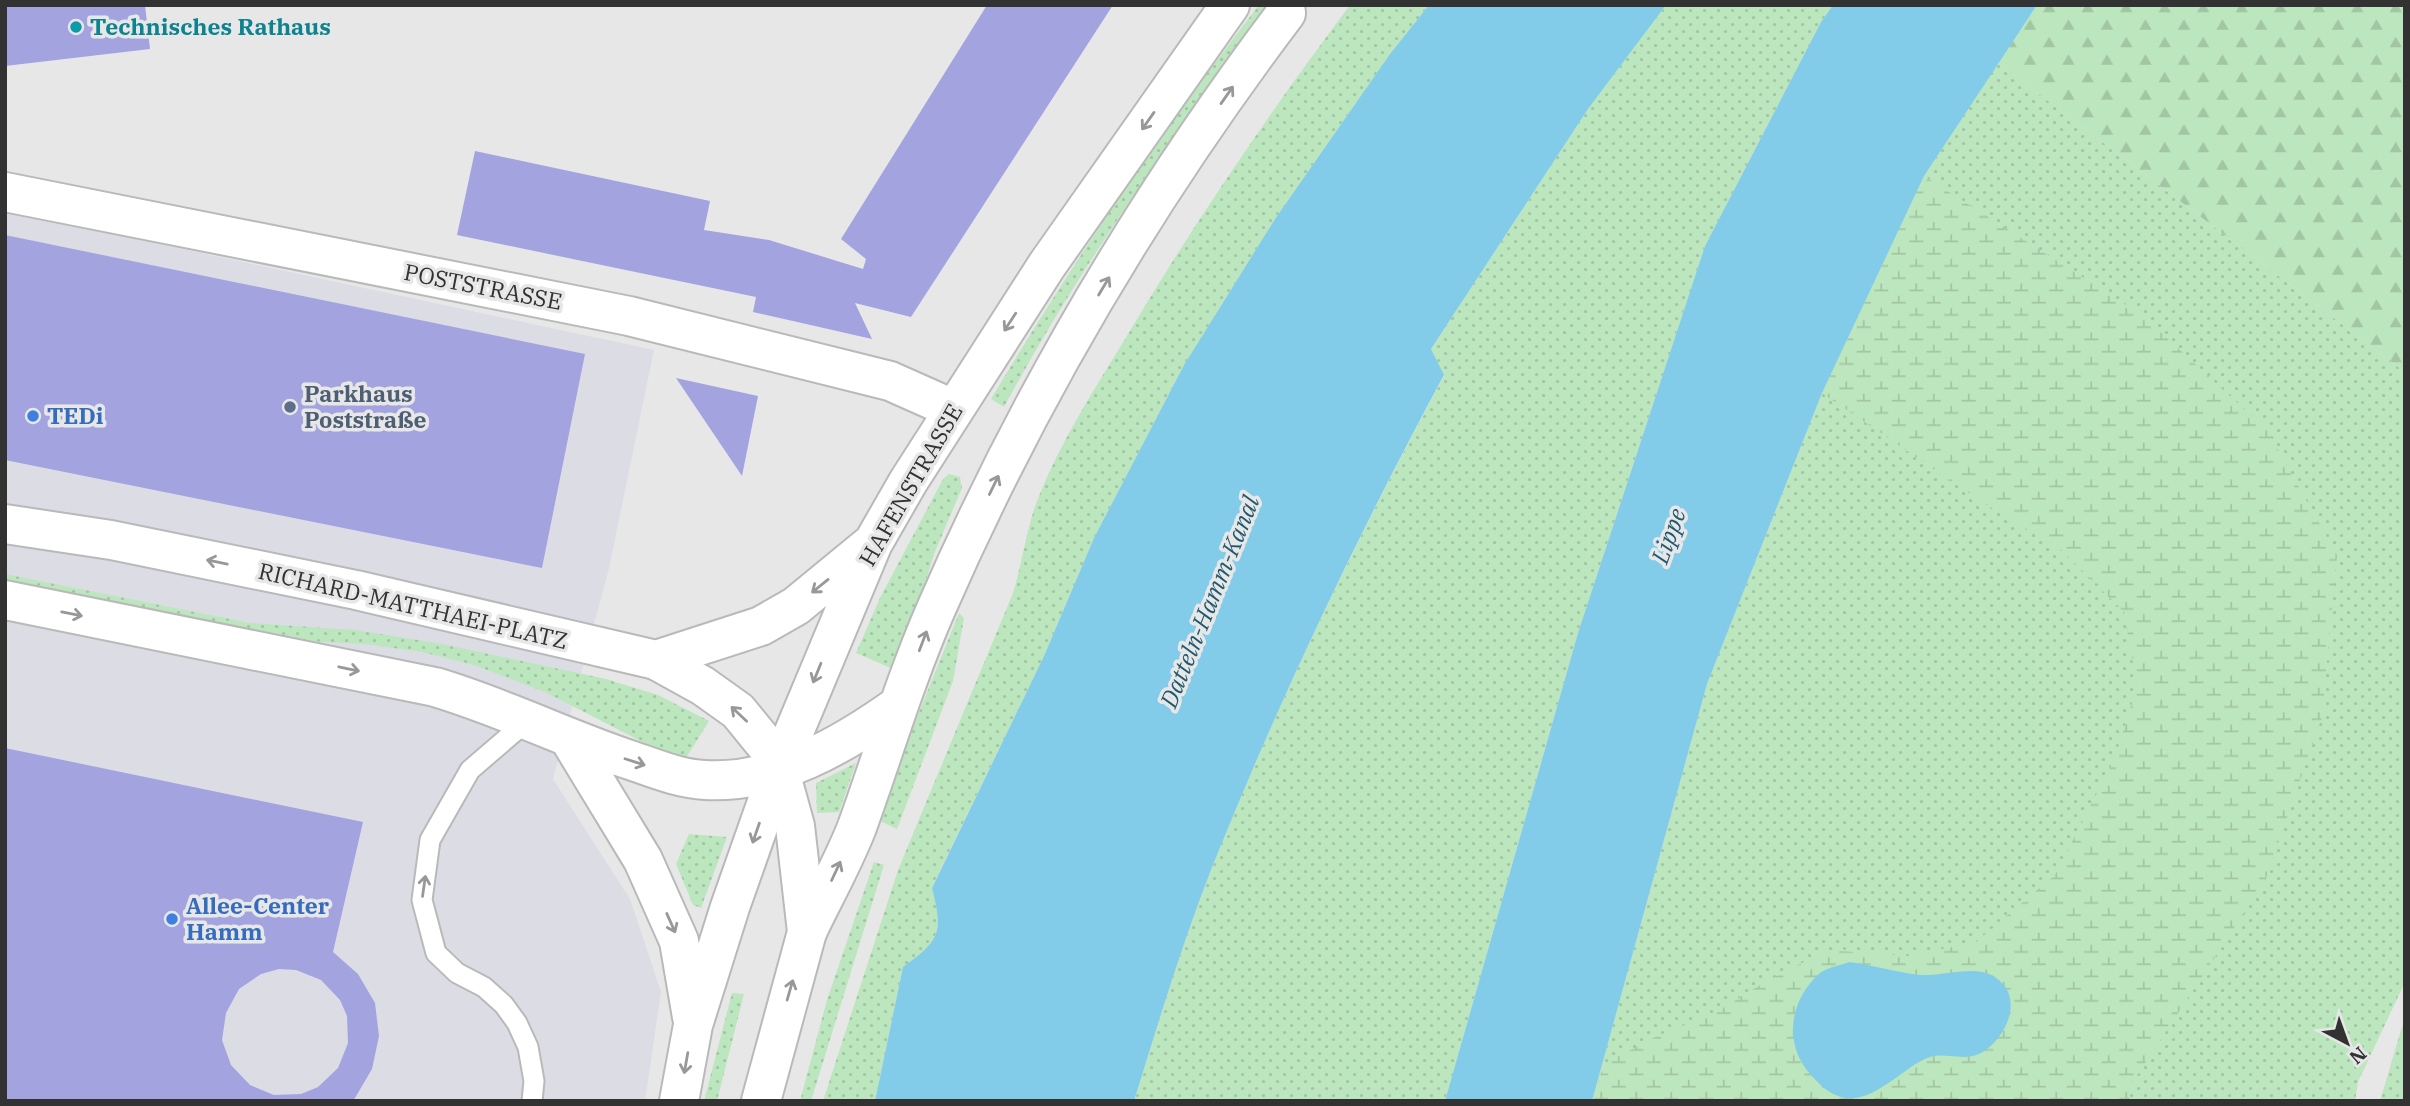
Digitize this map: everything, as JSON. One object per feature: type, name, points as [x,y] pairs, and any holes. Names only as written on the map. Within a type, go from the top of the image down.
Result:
[{"type":"main road","name":"HAFENSTRASSE","points":[[679,1101],[693,1025],[730,907],[779,768],[873,543],[953,409],[1046,265],[1230,5]]},
{"type":"main road","points":[[761,1101],[807,932],[855,831],[934,611],[1020,432],[1068,346],[1168,182],[1286,13],[1285,5]]},
{"type":"main road","name":"POSTSTRASSE","points":[[5,192],[629,316],[890,381],[953,409]]},
{"type":"main road","name":"RICHARD-MATTHAEI-PLATZ","points":[[5,524],[111,540],[356,590],[656,660],[703,686],[738,711],[769,749],[779,768],[795,826],[807,932]]},
{"type":"main road","points":[[656,660],[710,645],[769,621],[796,606],[873,543]]},
{"type":"main road","points":[[5,600],[435,687],[483,701],[570,740],[670,773],[704,780],[753,776],[812,758],[845,742],[899,705]]},
{"type":"main road","points":[[570,740],[643,860],[679,941],[693,1025]]},
{"type":"lane","points":[[527,721],[470,770],[430,840],[422,900],[436,953],[457,973],[484,986],[504,1005],[517,1023],[530,1058],[534,1081],[533,1101]]},
{"type":"shaded area","points":[[5,211],[654,350],[609,568],[553,779],[630,899],[661,992],[645,1101],[5,1101]]},
{"type":"green space","points":[[1259,5],[1270,5],[1198,103],[1096,252],[1004,407],[991,399],[1119,198],[1187,100]]},
{"type":"green space","points":[[1350,5],[1429,5],[1390,54],[1275,219],[1184,365],[1094,538],[1044,656],[932,887],[938,925],[936,934],[916,958],[903,967],[875,1101],[823,1101],[898,870],[1013,593],[1035,508],[1057,455],[1205,211],[1290,86]]},
{"type":"green space","points":[[1666,5],[1833,5],[1821,22],[1705,246],[1578,633],[1445,1101],[1134,1101],[1195,912],[1244,789],[1325,610],[1444,376],[1431,349],[1588,109]]},
{"type":"green space","points":[[2037,5],[2405,5],[2405,372],[1998,63]]},
{"type":"green space","points":[[1998,63],[2405,372],[2405,982],[2358,1082],[2355,1101],[1592,1101],[1707,684],[1822,393],[1924,176]]},
{"type":"green space","points":[[1924,176],[2142,315],[2267,430],[2337,555],[2322,717],[2265,881],[2132,1083],[2129,1101],[1592,1101],[1604,1064],[1657,1036],[1715,1013],[1765,982],[1827,950],[1909,956],[1976,942],[2055,875],[2114,760],[2137,687],[2124,612],[2061,550],[1985,504],[1822,393]]},
{"type":"green space","points":[[949,474],[960,477],[962,488],[934,554],[907,644],[893,669],[856,653],[880,598],[943,479]]},
{"type":"green space","points":[[5,574],[250,623],[355,630],[437,643],[606,679],[658,695],[709,721],[686,758],[668,755],[545,692],[474,665],[422,652],[365,644],[287,640],[5,587]]},
{"type":"green space","points":[[959,613],[964,618],[953,681],[897,829],[876,819]]},
{"type":"green space","points":[[856,763],[839,812],[817,813],[816,783]]},
{"type":"green space","points":[[689,834],[727,837],[701,908],[693,905],[676,864]]},
{"type":"green space","points":[[874,862],[884,865],[811,1101],[800,1101],[827,1000]]},
{"type":"green space","points":[[732,993],[744,994],[717,1101],[704,1101]]},
{"type":"green space","points":[[2405,1021],[2405,1101],[2380,1101],[2401,1030]]},
{"type":"water","name":"Datteln-Hamm-Kanal","points":[[1429,5],[1666,5],[1588,109],[1431,349],[1444,375],[1325,609],[1244,789],[1195,912],[1134,1101],[875,1101],[903,967],[932,942],[936,934],[938,925],[932,888],[1044,656],[1094,538],[1184,365],[1275,219],[1390,54]]},
{"type":"water","name":"Lippe","points":[[1833,5],[2037,5],[1924,176],[1822,393],[1707,684],[1592,1101],[1445,1101],[1578,633],[1705,246],[1821,22]]},
{"type":"water","points":[[1850,962],[1924,975],[1963,971],[1987,973],[1997,978],[2010,998],[2011,1008],[2004,1029],[1990,1046],[1973,1056],[1930,1057],[1865,1096],[1841,1097],[1821,1085],[1802,1063],[1793,1037],[1793,1023],[1802,996],[1820,973]]},
{"type":"building","name":"Technisches Rathaus","points":[[5,5],[145,5],[150,49],[5,66]]},
{"type":"building","points":[[987,5],[1113,5],[911,317],[855,303],[872,339],[753,312],[756,297],[457,235],[475,151],[710,201],[704,230],[769,240],[863,269],[866,259],[841,239]]},
{"type":"building","name":"Parkhaus Poststraße","points":[[5,235],[585,354],[542,568],[5,460]]},
{"type":"building","points":[[676,378],[758,396],[742,476]]},
{"type":"building","name":"Allee-Center Hamm","points":[[5,748],[363,822],[333,952],[358,974],[375,1003],[379,1036],[372,1069],[355,1098],[351,1101],[5,1101]],"holes":[[[279,969],[296,970],[321,980],[340,1000],[347,1016],[348,1043],[338,1068],[318,1087],[301,1094],[274,1095],[250,1085],[231,1065],[222,1040],[226,1013],[239,989],[261,974]]]},
{"type":"place","name":"Technisches Rathaus","points":[[76,27]]},
{"type":"place","name":"Parkhaus Poststraße","points":[[290,407]]},
{"type":"place","name":"TEDi","points":[[33,416]]},
{"type":"place","name":"Allee-Center Hamm","points":[[172,919]]}]
